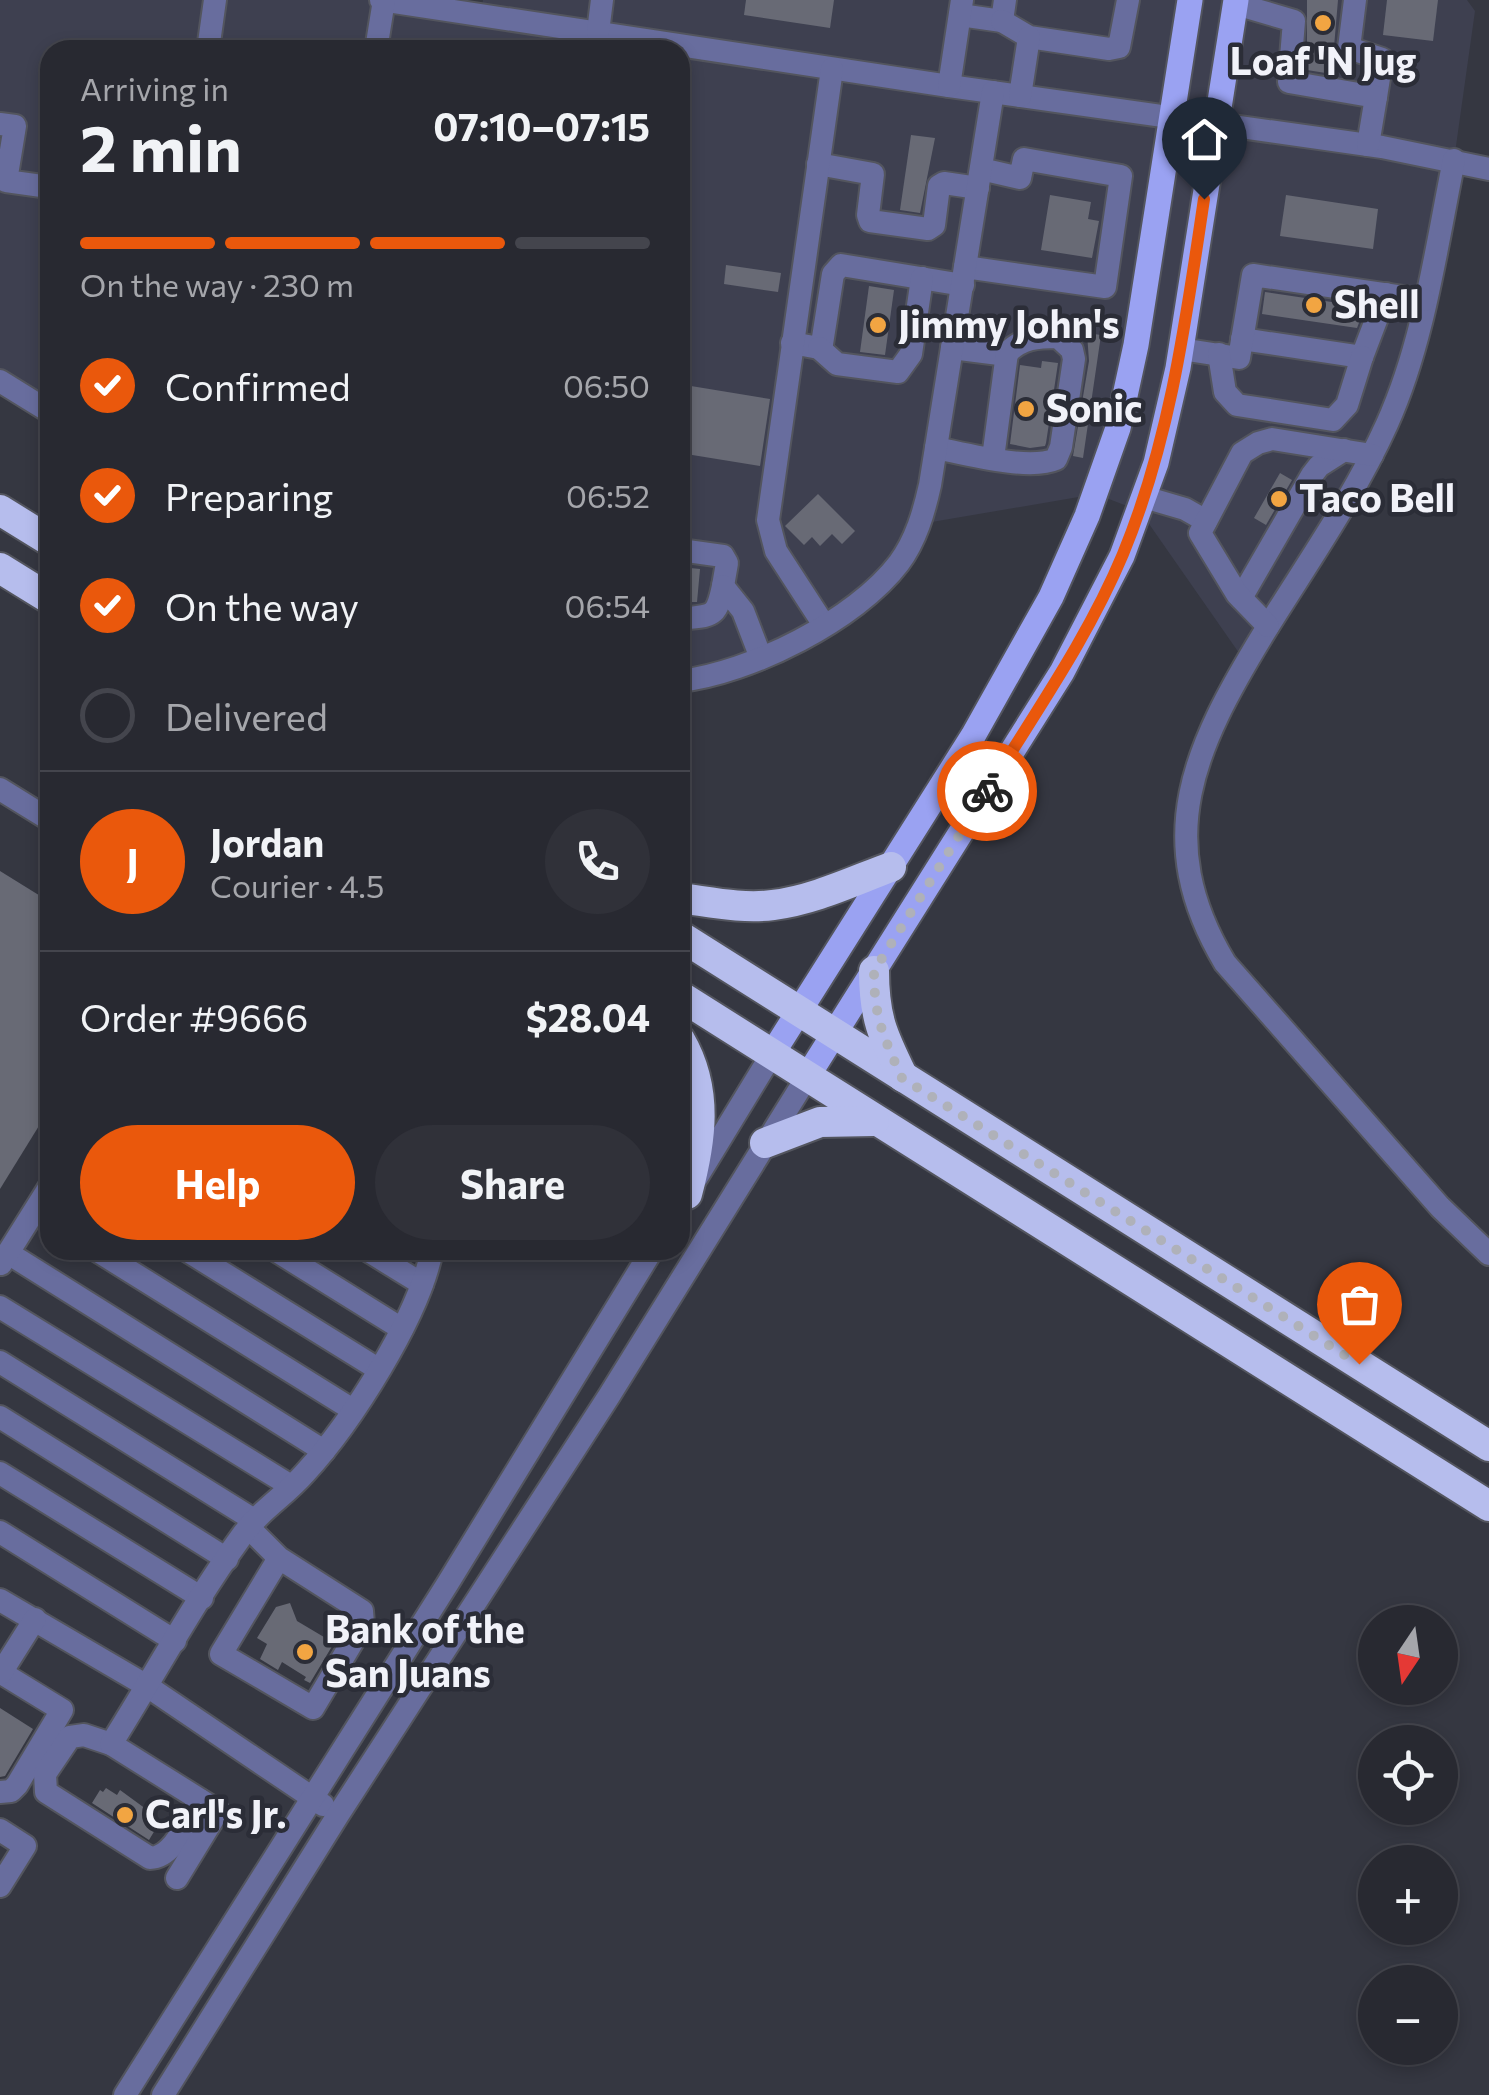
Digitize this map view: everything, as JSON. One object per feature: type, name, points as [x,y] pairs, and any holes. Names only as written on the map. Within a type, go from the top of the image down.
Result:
[{"type":"highway","points":[[0,510],[40,535]]},
{"type":"highway","points":[[0,568],[40,593]]},
{"type":"highway","points":[[690,900],[732,906],[771,905],[804,899],[891,867]]},
{"type":"highway","points":[[690,942],[1489,1446]]},
{"type":"highway","points":[[874,971],[874,1006],[902,1078]]},
{"type":"highway","points":[[690,1002],[1489,1506]]},
{"type":"highway","points":[[690,1059],[700,1100],[699,1139],[690,1173]]},
{"type":"highway","points":[[765,1143],[820,1122],[877,1122]]},
{"type":"main road","points":[[772,1054],[973,736],[1026,644],[1068,560],[1100,483],[1121,417],[1136,345],[1190,0]]},
{"type":"main road","points":[[806,1077],[1072,654],[1109,584],[1144,497],[1169,414],[1236,2]]},
{"type":"street","points":[[209,40],[215,0]]},
{"type":"street","points":[[377,40],[382,0],[482,7],[557,38],[598,32],[635,40]]},
{"type":"street","points":[[598,32],[602,0]]},
{"type":"street","points":[[949,86],[961,7],[1004,10],[1028,37],[1109,49],[1120,46],[1128,0]]},
{"type":"street","points":[[1355,0],[1348,48],[1382,59],[1368,145]]},
{"type":"street","points":[[1236,2],[1294,11],[1289,82],[1376,97]]},
{"type":"street","points":[[1020,96],[1028,37]]},
{"type":"street","points":[[690,50],[1368,145],[1489,169]]},
{"type":"street","points":[[824,625],[781,560],[768,527],[832,68]]},
{"type":"street","points":[[690,679],[761,658],[824,625],[876,588],[906,554],[924,512],[993,92]]},
{"type":"street","points":[[0,124],[15,126],[6,182],[40,185]]},
{"type":"street","points":[[818,164],[872,174],[870,221],[928,229],[934,225],[940,186],[944,183],[1020,178],[1024,159],[1121,176],[1105,287],[964,276],[922,278],[841,265],[836,268],[819,348]]},
{"type":"street","points":[[1454,160],[1400,393],[1372,455],[1218,712],[1200,752],[1186,814],[1189,869],[1201,920],[1225,963],[1440,1207],[1489,1254]]},
{"type":"street","points":[[1181,349],[1239,358],[1252,275],[1424,300]]},
{"type":"street","points":[[792,343],[819,348],[837,364],[893,373],[902,368],[911,354],[922,278]]},
{"type":"street","points":[[1218,354],[1225,392],[1237,406],[1333,420],[1347,405],[1386,294]]},
{"type":"street","points":[[936,448],[993,458],[1044,464],[1056,459],[1074,360],[1072,350],[1058,337],[1018,342],[1007,355],[993,458]]},
{"type":"street","points":[[1242,339],[1362,357]]},
{"type":"street","points":[[911,354],[1007,355]]},
{"type":"street","points":[[0,380],[40,406]]},
{"type":"street","points":[[1268,626],[1241,598],[1200,533],[1242,454],[1272,439],[1372,455]]},
{"type":"street","points":[[1241,598],[1318,466],[1344,450]]},
{"type":"street","points":[[1144,497],[1185,509],[1206,521]]},
{"type":"street","points":[[690,551],[724,556],[727,563],[718,611],[690,618]]},
{"type":"street","points":[[724,586],[743,611],[761,658]]},
{"type":"street","points":[[0,789],[40,814]]},
{"type":"street","points":[[690,1189],[772,1054]]},
{"type":"street","points":[[163,2095],[338,1815],[609,1396],[806,1077]]},
{"type":"street","points":[[40,1218],[4,1259],[324,1452]]},
{"type":"street","points":[[112,1260],[353,1410]]},
{"type":"street","points":[[202,1260],[378,1369]]},
{"type":"street","points":[[291,1260],[402,1329]]},
{"type":"street","points":[[383,1260],[422,1284]]},
{"type":"street","points":[[111,1744],[251,1524],[324,1452],[353,1410],[402,1329],[429,1260]]},
{"type":"street","points":[[125,2095],[448,1583],[646,1260]]},
{"type":"street","points":[[0,1307],[291,1486]]},
{"type":"street","points":[[0,1362],[251,1524],[279,1558],[362,1611],[363,1624],[312,1708],[226,1646],[197,1606],[0,1473]]},
{"type":"street","points":[[0,1417],[227,1559]]},
{"type":"street","points":[[0,1532],[175,1641]]},
{"type":"street","points":[[226,1646],[279,1558]]},
{"type":"street","points":[[0,1600],[147,1686],[338,1815]]},
{"type":"street","points":[[0,1792],[11,1791],[17,1785],[62,1710],[1,1673],[34,1619]]},
{"type":"street","points":[[177,1878],[218,1811],[111,1744],[84,1735],[70,1737],[46,1774],[46,1792],[150,1858],[167,1853],[200,1800]]},
{"type":"street","points":[[0,1830],[26,1846],[0,1886]]},
{"type":"shaded area","points":[[0,0],[381,0],[481,13],[483,0],[1467,0],[1475,11],[1454,160],[1399,393],[1246,663],[1140,511],[1096,494],[920,524],[905,554],[824,625],[690,677],[690,40],[40,40],[40,406],[0,381]]},
{"type":"building","points":[[746,0],[834,0],[830,28],[744,15]]},
{"type":"building","points":[[1307,0],[1338,0],[1334,47],[1338,75],[1307,70]]},
{"type":"building","points":[[1387,0],[1438,0],[1433,41],[1383,35]]},
{"type":"building","points":[[911,135],[935,138],[920,213],[900,210]]},
{"type":"building","points":[[1050,195],[1091,202],[1088,219],[1099,221],[1092,258],[1041,250]]},
{"type":"building","points":[[1286,195],[1378,209],[1373,249],[1280,236]]},
{"type":"building","points":[[726,265],[781,273],[778,292],[724,284]]},
{"type":"building","points":[[869,286],[894,290],[885,355],[860,352]]},
{"type":"building","points":[[1265,292],[1365,307],[1357,328],[1262,314]]},
{"type":"building","points":[[1087,333],[1101,335],[1083,458],[1073,456],[1089,361]]},
{"type":"building","points":[[1042,361],[1058,363],[1045,446],[1010,444],[1020,365],[1041,368]]},
{"type":"building","points":[[691,386],[770,399],[760,466],[690,455]]},
{"type":"building","points":[[1280,473],[1292,480],[1266,525],[1254,518]]},
{"type":"building","points":[[818,494],[855,531],[842,544],[832,534],[820,546],[812,537],[804,545],[785,526]]},
{"type":"building","points":[[690,568],[700,569],[697,602],[690,602]]},
{"type":"building","points":[[0,871],[40,896],[40,1124],[0,1189]]},
{"type":"building","name":"Bank of the San Juans","points":[[290,1603],[297,1621],[334,1643],[310,1683],[282,1662],[278,1670],[260,1659],[267,1644],[257,1638],[276,1607]]},
{"type":"building","points":[[0,1708],[33,1729],[5,1776],[0,1777]]},
{"type":"building","name":"Carl's Jr.","points":[[106,1788],[117,1795],[120,1790],[161,1820],[149,1840],[92,1803],[100,1790]]},
{"type":"way so far","points":[[987,791],[874,971],[874,1006],[902,1078],[1359,1364]]},
{"type":"place","name":"Loaf 'N Jug","points":[[1323,23]]},
{"type":"place","name":"Shell","points":[[1314,305]]},
{"type":"place","name":"Jimmy John's","points":[[878,325]]},
{"type":"place","name":"Sonic","points":[[1026,409]]},
{"type":"place","name":"Taco Bell","points":[[1279,499]]},
{"type":"place","name":"Bank of the San Juans","points":[[305,1652]]},
{"type":"place","name":"Carl's Jr.","points":[[125,1815]]},
{"type":"route","points":[[987,791],[1092,618],[1140,510],[1169,414],[1204,199]]}]
